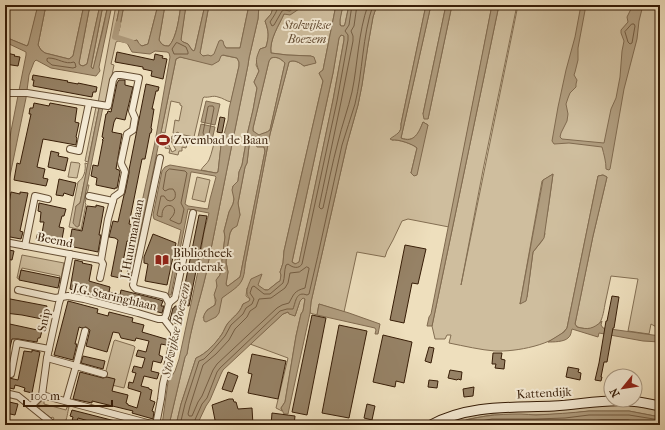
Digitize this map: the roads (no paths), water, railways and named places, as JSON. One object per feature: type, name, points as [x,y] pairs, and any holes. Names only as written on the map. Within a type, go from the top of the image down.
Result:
[{"type":"street","points":[[5,93],[27,94],[108,106],[113,80],[116,75],[139,78],[132,111],[135,118],[134,130],[127,134],[121,162],[125,172],[121,192],[115,196],[107,225],[101,260],[102,264],[100,278]]},
{"type":"street","points":[[70,149],[79,151],[89,103]]},
{"type":"street","name":"J. Huurmanlaan","points":[[160,158],[133,285],[136,289],[165,296],[169,303]]},
{"type":"street","points":[[25,246],[35,196],[48,199]]},
{"type":"street","points":[[89,196],[113,201]]},
{"type":"street","points":[[169,303],[175,298],[193,213]]},
{"type":"street","name":"Beemd","points":[[5,242],[101,260]]},
{"type":"street","name":"Snip","points":[[42,395],[47,358],[70,254]]},
{"type":"street","name":"Snip","points":[[18,290],[55,298],[61,297]]},
{"type":"street","name":"J.G. Staringhlaan","points":[[61,297],[68,296],[87,300],[158,319],[164,319]]},
{"type":"street","name":"J.G. Staringhlaan","points":[[164,319],[169,303]]},
{"type":"street","name":"J.G. Staringhlaan","points":[[156,425],[163,384],[174,337],[174,332],[164,319]]},
{"type":"street","points":[[66,401],[85,331]]},
{"type":"street","name":"Snip","points":[[11,374],[17,343],[49,349]]},
{"type":"street","points":[[47,358],[104,374]]},
{"type":"street","points":[[5,393],[18,396],[54,425]]},
{"type":"street","points":[[31,406],[42,395],[142,423],[156,425]]},
{"type":"street","name":"Kattendijk","points":[[431,425],[448,417],[463,413],[499,407],[554,406],[615,400],[660,406]]},
{"type":"water","points":[[38,5],[46,5],[38,45],[45,53],[69,59],[73,56],[84,5],[90,5],[79,63],[83,66],[87,64],[100,5],[103,5],[91,67],[93,69],[108,5],[112,5],[99,67],[100,71],[96,76],[51,68],[36,60],[34,62],[29,75],[26,98],[5,200],[5,173],[11,131],[26,52],[5,42],[5,37],[27,46]]},
{"type":"water","points":[[120,5],[124,5],[119,31],[115,30]]},
{"type":"water","points":[[158,5],[165,5],[159,40],[163,45],[169,46],[176,32],[181,5],[186,5],[181,40],[188,44],[194,51],[205,5],[209,5],[200,53],[203,56],[211,56],[214,54],[219,41],[221,40],[226,48],[240,48],[249,5],[259,5],[258,19],[206,274],[169,425],[162,425],[168,382],[175,371],[179,359],[209,213],[188,209],[171,295],[168,295],[181,230],[154,219],[153,215],[162,171],[165,167],[170,165],[216,173],[218,172],[221,145],[228,120],[239,62],[237,58],[223,55],[219,61],[212,65],[180,57],[176,59],[131,279],[126,278],[155,142],[170,57],[169,53],[167,52],[155,51],[150,54],[132,52],[127,43],[137,40],[142,46],[148,44]],"holes":[[[191,172],[216,177],[208,209],[188,206],[185,204]]]},
{"type":"water","points":[[274,5],[301,5],[299,9],[290,15],[284,14],[271,43],[271,53],[311,56],[314,57],[316,63],[304,66],[295,61],[289,62],[270,134],[242,281],[222,298],[219,313],[216,317],[206,322],[204,321],[205,313],[208,309],[215,305],[216,300],[214,295],[217,286],[216,280],[220,275],[225,237],[224,231],[234,199],[232,190],[233,186],[238,181],[239,172],[242,165],[257,88],[254,82],[259,71],[257,57],[260,49],[266,47],[268,34],[265,21],[271,14]],"holes":[[[271,58],[279,58],[285,63],[270,130],[259,135],[253,131],[253,128]],[[253,136],[257,147],[264,147],[265,151],[240,277],[227,286],[227,249],[230,233],[232,229],[237,226],[240,215],[238,203],[247,163],[250,138]]]},
{"type":"water","points":[[336,5],[343,5],[340,25],[344,26],[349,5],[377,5],[373,17],[358,105],[347,144],[311,302],[310,313],[288,414],[284,414],[281,408],[285,402],[296,336],[303,311],[305,299],[303,298],[300,301],[295,316],[289,314],[288,312],[283,314],[223,370],[197,425],[176,425],[181,404],[196,358],[207,351],[214,344],[243,304],[249,301],[250,299],[247,292],[251,279],[262,274],[258,285],[265,290],[268,290],[280,281],[284,251],[323,81],[319,73],[323,70]],"holes":[[[341,35],[344,36],[333,100],[299,262],[295,264],[292,262],[333,73],[339,38]]]},
{"type":"water","points":[[426,5],[431,5],[401,138],[413,138],[418,133],[423,122],[428,125],[417,175],[414,176],[411,173],[417,148],[405,142],[390,139],[401,129]]},
{"type":"water","points":[[446,5],[452,5],[428,119],[424,119],[423,114]]},
{"type":"water","points":[[492,5],[499,5],[432,326],[427,326],[431,314]]},
{"type":"water","points":[[581,5],[586,5],[578,48],[578,60],[574,75],[577,80],[576,87],[570,93],[566,104],[568,114],[567,121],[560,137],[562,139],[604,143],[611,109],[616,98],[620,77],[624,41],[621,30],[628,22],[627,17],[631,7],[628,5],[643,5],[637,39],[624,89],[609,170],[606,169],[602,147],[569,143],[554,144],[552,141],[558,107]]},
{"type":"water","points":[[206,101],[220,104],[215,125],[201,122]]},
{"type":"water","points":[[104,102],[79,225],[77,227],[73,223],[76,206],[80,203],[100,103]]},
{"type":"water","points":[[201,124],[215,127],[212,140],[198,137]]},
{"type":"water","points":[[553,174],[544,238],[533,252],[526,301],[520,304],[543,180]]},
{"type":"water","points":[[603,175],[607,177],[575,324],[577,327],[587,329],[596,326],[602,321],[601,325],[603,328],[660,336],[660,342],[643,341],[599,333],[598,337],[572,329],[570,336],[566,339],[558,342],[548,342],[564,332],[567,328],[598,176]]},
{"type":"water","points":[[319,304],[380,324],[378,334],[375,334],[375,328],[317,315]]},
{"type":"water","points":[[589,411],[629,411],[660,417],[660,425],[452,425],[469,419],[494,415],[536,415]]},
{"type":"waterway","points":[[118,24],[115,37],[131,42],[137,46]]},
{"type":"place","name":"Zwembad de Baan","points":[[163,140]]},
{"type":"place","name":"Bibliotheek Gouderak","points":[[162,260]]},
{"type":"park label","name":"Stolwijkse Boezem","points":[[307,32]]},
{"type":"water label","name":"Stolwijkse Boezem","points":[[175,330]]}]
